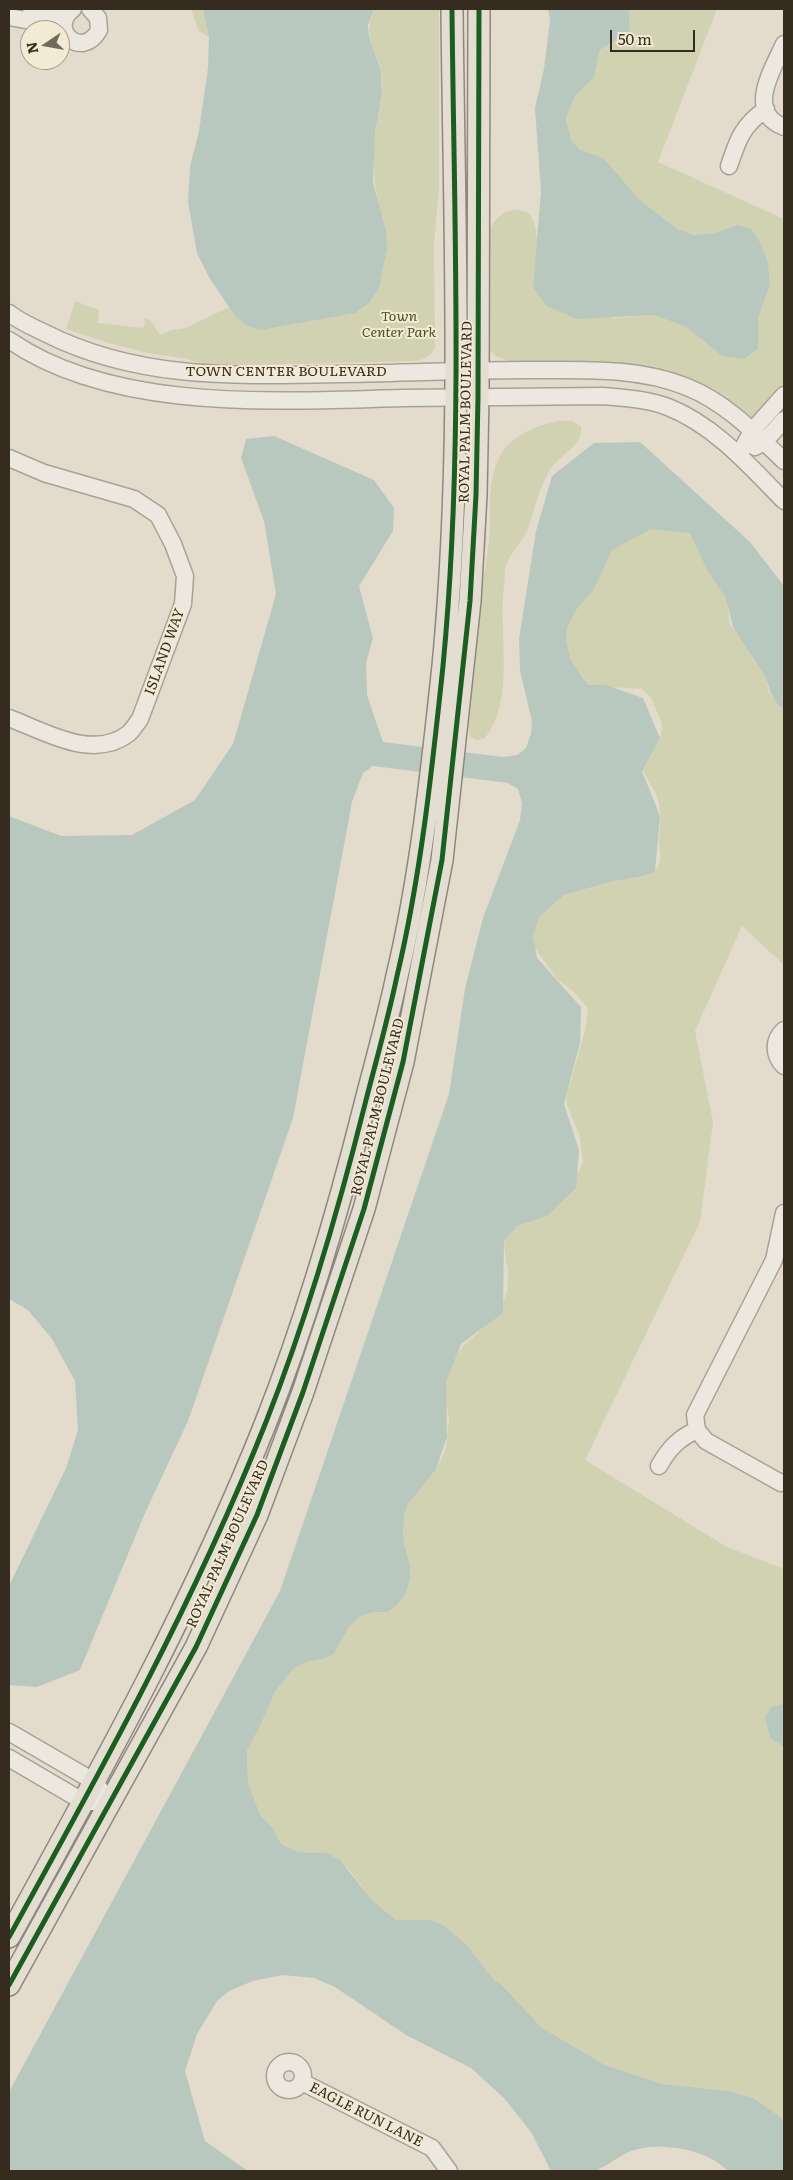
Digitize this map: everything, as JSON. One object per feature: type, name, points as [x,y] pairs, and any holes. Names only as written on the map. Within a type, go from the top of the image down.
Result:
[{"type":"main road","name":"ROYAL PALM BOULEVARD","points":[[9,1937],[95,1782],[184,1610],[265,1424],[300,1330],[340,1204],[398,972],[416,874],[430,777],[443,663],[451,550],[456,371],[452,9]]},
{"type":"main road","name":"ROYAL PALM BOULEVARD","points":[[9,1985],[196,1647],[252,1524],[318,1346],[364,1209],[403,1062],[442,860],[470,600],[476,495],[478,397],[479,9]]},
{"type":"street","points":[[31,9],[67,18]]},
{"type":"street","points":[[67,18],[65,33],[73,41],[86,43],[99,30],[100,24],[98,18],[90,9]]},
{"type":"street","points":[[9,17],[67,18]]},
{"type":"street","points":[[784,44],[764,89],[764,104],[768,115],[784,127]]},
{"type":"street","points":[[729,166],[738,140],[750,120],[766,109]]},
{"type":"street","name":"TOWN CENTER BOULEVARD","points":[[9,313],[62,342],[108,359],[137,366],[204,374],[286,375],[478,370],[622,372],[657,378],[686,386],[704,395],[752,431],[784,461]]},
{"type":"street","name":"TOWN CENTER BOULEVARD","points":[[9,340],[20,348],[56,365],[117,386],[169,394],[218,398],[332,400],[603,396],[638,399],[667,407],[685,416],[740,455],[784,501]]},
{"type":"street","points":[[56,365],[62,342]]},
{"type":"street","points":[[740,455],[752,431],[784,395]]},
{"type":"street","points":[[740,455],[764,442],[784,420]]},
{"type":"street","name":"ISLAND WAY","points":[[9,458],[44,473],[134,499],[158,515],[173,544],[185,576],[183,604],[140,719],[129,734],[114,742],[97,745],[76,743],[9,718]]},
{"type":"street","points":[[784,1030],[777,1040],[775,1047],[776,1055],[784,1066]]},
{"type":"street","points":[[784,1213],[774,1260],[695,1416],[697,1430],[706,1441],[780,1483],[784,1482]]},
{"type":"street","points":[[659,1466],[670,1448],[683,1436],[697,1430]]},
{"type":"street","points":[[9,1732],[95,1782],[109,1802]]},
{"type":"street","points":[[9,1758],[84,1802],[109,1802]]},
{"type":"street","name":"EAGLE RUN LANE","points":[[302,2082],[432,2148],[449,2171]]},
{"type":"green space","points":[[191,9],[203,9],[209,37],[199,31]]},
{"type":"green space","name":"Town Center Park","points":[[374,9],[439,9],[439,189],[434,244],[435,347],[429,356],[414,361],[218,366],[148,353],[66,329],[75,301],[99,310],[98,323],[144,328],[145,318],[150,320],[160,335],[172,330],[186,328],[229,307],[235,316],[386,231],[379,206],[374,170],[375,132],[381,99],[382,79],[369,30]]},
{"type":"green space","points":[[629,9],[717,9],[658,162],[784,219],[784,395],[761,417],[748,420],[621,366],[547,361],[509,361],[495,356],[488,347],[486,266],[489,235],[492,225],[496,220],[503,213],[513,210],[524,211],[531,217],[535,227],[537,252],[533,286],[614,318],[654,315],[686,327],[722,356],[758,349],[758,318],[770,285],[768,262],[759,240],[751,230],[738,225],[714,233],[693,235],[678,229],[641,201],[606,161],[581,150],[571,140],[566,118],[575,96],[594,77],[600,50],[630,31]]},
{"type":"green space","points":[[559,421],[572,421],[581,426],[581,433],[571,449],[556,462],[547,474],[527,531],[506,566],[503,604],[504,665],[500,704],[494,722],[485,738],[477,740],[470,737],[468,703],[470,672],[489,540],[491,489],[494,470],[503,452],[516,438],[532,429]]},
{"type":"green space","points":[[685,526],[693,537],[710,576],[727,594],[730,625],[747,644],[752,658],[766,677],[769,693],[774,699],[784,704],[784,965],[742,926],[695,1031],[713,1122],[700,1222],[585,1460],[727,1547],[784,1569],[784,2122],[781,2117],[753,2098],[729,2091],[662,2084],[605,2065],[541,2027],[502,1985],[494,1980],[466,1944],[442,1924],[396,1920],[372,1900],[348,1868],[327,1853],[298,1852],[281,1844],[272,1827],[259,1815],[248,1783],[247,1751],[275,1692],[293,1669],[306,1662],[323,1659],[334,1654],[349,1627],[359,1617],[373,1612],[387,1611],[410,1565],[403,1539],[404,1515],[409,1499],[439,1464],[446,1448],[449,1419],[443,1385],[451,1365],[461,1348],[493,1319],[502,1305],[507,1292],[508,1272],[504,1245],[505,1239],[512,1228],[534,1220],[573,1183],[583,1162],[579,1134],[567,1105],[567,1094],[585,1031],[588,1008],[575,993],[557,979],[535,948],[533,935],[539,917],[564,895],[655,872],[660,860],[660,811],[658,798],[642,768],[660,738],[662,728],[651,698],[642,689],[593,686],[584,680],[570,658],[566,637],[568,626],[605,552],[644,528]]},
{"type":"shaded area","points":[[203,9],[374,9],[368,25],[369,37],[381,71],[382,95],[375,132],[373,182],[386,231],[387,248],[379,288],[369,303],[355,313],[260,330],[247,326],[235,316],[209,277],[197,253],[188,202],[190,166],[199,131],[208,68],[209,37]]},
{"type":"shaded area","points":[[548,9],[629,9],[630,31],[600,50],[594,77],[575,96],[566,118],[571,140],[581,150],[606,161],[641,201],[678,229],[693,235],[714,233],[738,225],[751,229],[759,240],[768,262],[770,285],[758,318],[758,349],[744,359],[722,356],[686,327],[654,315],[577,319],[546,306],[533,287],[541,191],[535,108],[544,69],[550,20]]},
{"type":"shaded area","points":[[274,436],[374,480],[394,508],[393,531],[359,586],[373,638],[366,663],[367,695],[383,742],[503,757],[517,755],[526,748],[531,734],[532,721],[520,671],[519,639],[536,531],[552,476],[594,443],[640,442],[750,542],[784,586],[784,709],[779,706],[771,694],[766,678],[733,627],[726,598],[708,572],[690,533],[651,529],[612,550],[593,591],[578,607],[568,626],[566,637],[570,658],[584,680],[590,685],[606,685],[643,698],[660,738],[642,771],[660,816],[655,872],[564,895],[539,917],[533,935],[537,958],[581,1007],[580,1043],[564,1104],[579,1150],[576,1188],[547,1216],[517,1226],[504,1241],[503,1313],[461,1344],[446,1382],[447,1437],[436,1469],[408,1504],[404,1515],[403,1539],[410,1565],[410,1579],[406,1593],[397,1605],[387,1612],[373,1612],[359,1617],[349,1627],[334,1654],[323,1659],[306,1662],[293,1669],[275,1692],[247,1751],[248,1783],[260,1815],[272,1827],[281,1844],[298,1852],[327,1853],[340,1860],[372,1900],[396,1920],[429,1920],[442,1924],[466,1944],[494,1980],[502,1985],[541,2027],[605,2065],[662,2084],[729,2091],[753,2098],[781,2117],[784,2122],[784,2171],[728,2171],[719,2163],[695,2152],[668,2147],[655,2147],[631,2151],[590,2172],[551,2171],[531,2132],[504,2098],[471,2068],[406,2035],[335,1987],[314,1978],[282,1975],[253,1981],[229,1991],[217,2001],[197,2034],[185,2071],[205,2141],[248,2171],[9,2171],[9,2092],[280,1591],[449,1094],[465,989],[483,918],[520,820],[522,803],[518,789],[508,783],[373,766],[363,773],[352,802],[293,1118],[188,1421],[145,1513],[80,1670],[37,1687],[9,1685],[9,1586],[66,1468],[78,1430],[75,1381],[52,1339],[28,1310],[9,1299],[9,816],[61,836],[132,835],[195,800],[233,744],[276,594],[264,521],[241,458],[246,439]]},
{"type":"shaded area","points":[[784,1704],[784,1747],[770,1738],[765,1717],[771,1707]]},
{"type":"cycle path","points":[[9,1937],[146,1684],[209,1554],[266,1422],[295,1344],[333,1225],[386,1024],[413,899],[425,822],[443,666],[449,584],[456,420],[456,255],[452,9]]},
{"type":"cycle path","points":[[9,1985],[196,1647],[257,1515],[303,1392],[364,1209],[403,1062],[442,860],[470,601],[476,495],[478,397],[479,9]]}]
